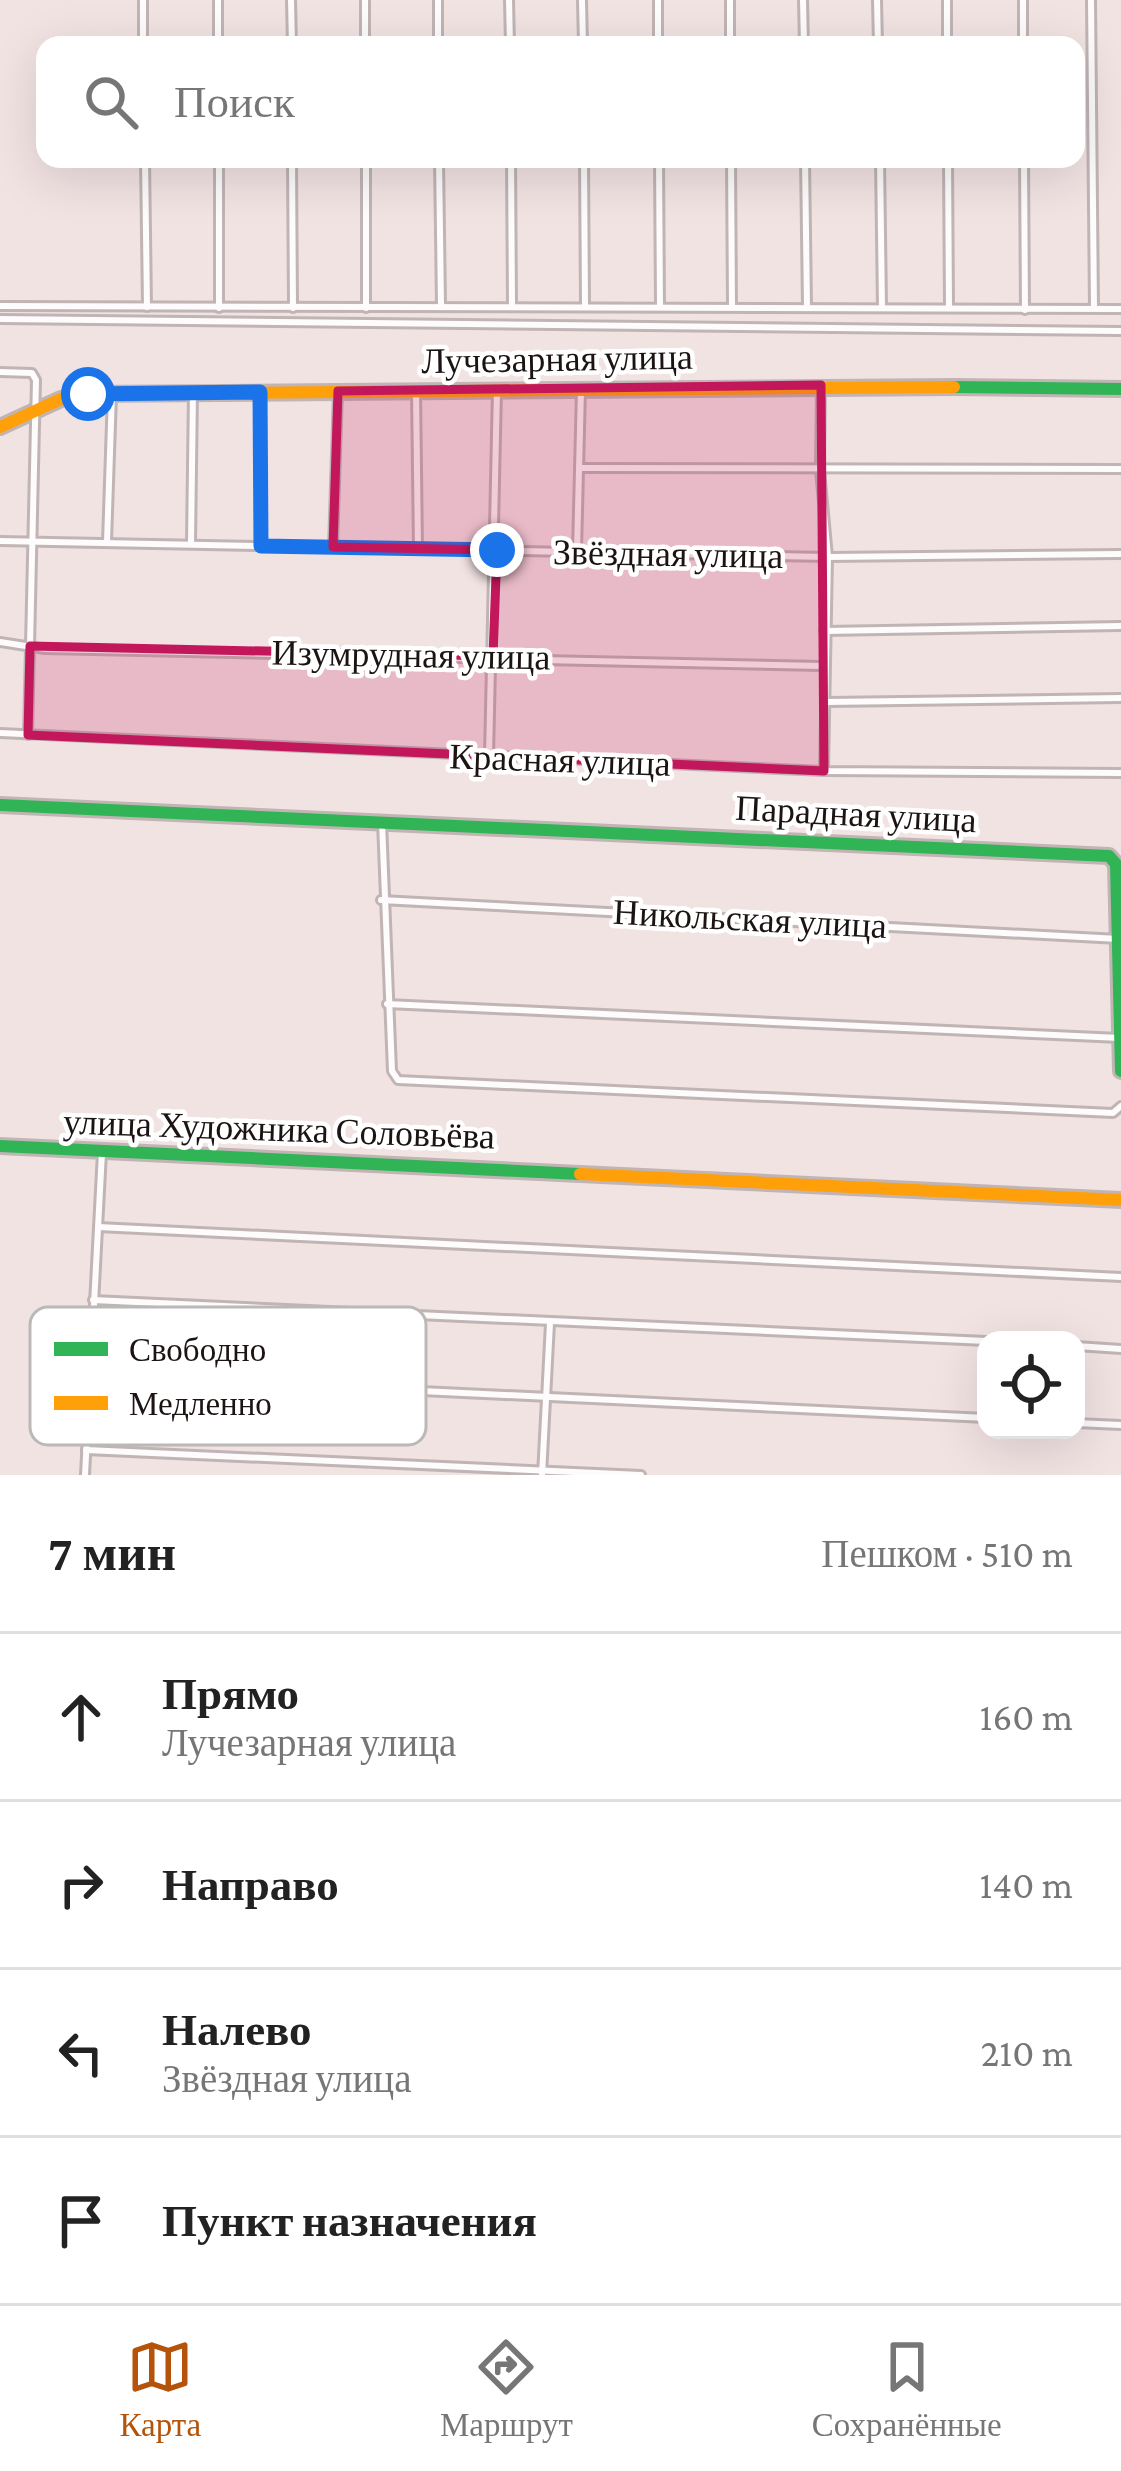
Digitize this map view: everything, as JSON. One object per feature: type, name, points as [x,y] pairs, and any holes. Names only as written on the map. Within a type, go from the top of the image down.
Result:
[{"type":"street","points":[[143,0],[143,36]]},
{"type":"street","points":[[218,0],[218,36]]},
{"type":"street","points":[[291,0],[292,36]]},
{"type":"street","points":[[365,0],[365,36]]},
{"type":"street","points":[[438,0],[438,36]]},
{"type":"street","points":[[509,0],[510,36]]},
{"type":"street","points":[[583,0],[583,36]]},
{"type":"street","points":[[658,0],[658,36]]},
{"type":"street","points":[[730,0],[730,36]]},
{"type":"street","points":[[803,0],[804,36]]},
{"type":"street","points":[[877,0],[878,36]]},
{"type":"street","points":[[947,0],[947,36]]},
{"type":"street","points":[[1023,0],[1023,36]]},
{"type":"street","points":[[1091,0],[1094,308]]},
{"type":"street","points":[[145,168],[147,307]]},
{"type":"street","points":[[219,168],[219,308]]},
{"type":"street","points":[[292,168],[293,308]]},
{"type":"street","points":[[366,168],[366,308]]},
{"type":"street","points":[[439,168],[441,307]]},
{"type":"street","points":[[511,168],[512,305]]},
{"type":"street","points":[[584,168],[584,305]]},
{"type":"street","points":[[659,168],[660,307]]},
{"type":"street","points":[[731,168],[732,308]]},
{"type":"street","points":[[805,168],[807,308]]},
{"type":"street","points":[[880,168],[882,308]]},
{"type":"street","points":[[948,168],[950,308]]},
{"type":"street","points":[[1024,168],[1025,310]]},
{"type":"street","points":[[0,306],[1121,309]]},
{"type":"street","points":[[0,319],[1121,331]]},
{"type":"street","points":[[0,372],[34,375],[28,735]]},
{"type":"street","points":[[821,386],[820,470],[828,557],[822,666],[824,771]]},
{"type":"street","name":"Лучезарная улица","points":[[0,427],[74,395],[821,386],[1121,389]]},
{"type":"street","points":[[489,757],[497,550],[496,389]]},
{"type":"street","points":[[577,551],[581,389]]},
{"type":"street","points":[[416,390],[418,549]]},
{"type":"street","points":[[191,544],[193,392]]},
{"type":"street","points":[[260,392],[261,546]]},
{"type":"street","points":[[333,547],[338,392]]},
{"type":"street","points":[[107,542],[112,394]]},
{"type":"street","points":[[581,468],[1121,470]]},
{"type":"street","name":"Звёздная улица","points":[[0,541],[828,557],[1121,554]]},
{"type":"street","points":[[824,631],[1121,626]]},
{"type":"street","name":"Изумрудная улица","points":[[0,642],[822,666]]},
{"type":"street","points":[[826,703],[1121,698]]},
{"type":"street","name":"Красная улица","points":[[0,733],[824,771],[1121,773]]},
{"type":"street","name":"Парадная улица","points":[[0,805],[1109,856],[1116,864],[1121,1071]]},
{"type":"street","points":[[382,820],[381,900],[395,1078],[1120,1108]]},
{"type":"street","name":"Никольская улица","points":[[381,900],[1119,939]]},
{"type":"street","points":[[387,1004],[1120,1038]]},
{"type":"street","name":"улица Художника Соловьёва","points":[[0,1146],[1121,1200]]},
{"type":"street","points":[[93,1307],[102,1152]]},
{"type":"street","points":[[98,1226],[1121,1277]]},
{"type":"street","points":[[93,1300],[238,1307]]},
{"type":"street","points":[[426,1316],[977,1340]]},
{"type":"street","points":[[543,1473],[550,1322]]},
{"type":"street","points":[[1085,1347],[1121,1349]]},
{"type":"street","points":[[426,1391],[977,1418]]},
{"type":"street","points":[[1085,1423],[1121,1425]]},
{"type":"street","points":[[85,1475],[86,1445]]},
{"type":"street","points":[[86,1450],[641,1475]]},
{"type":"highlighted area","points":[[821,385],[824,771],[28,735],[30,646],[493,656],[497,550],[333,547],[338,391]]},
{"type":"traffic: fast","points":[[954,387],[1121,389]]},
{"type":"traffic: fast","points":[[0,805],[1109,856],[1116,864],[1121,1071]]},
{"type":"traffic: fast","points":[[0,1146],[580,1174]]},
{"type":"traffic: slow","points":[[0,427],[61,399],[88,394],[954,387]]},
{"type":"traffic: slow","points":[[580,1174],[1121,1200]]},
{"type":"route","points":[[88,394],[260,392],[261,546],[497,550]]}]
